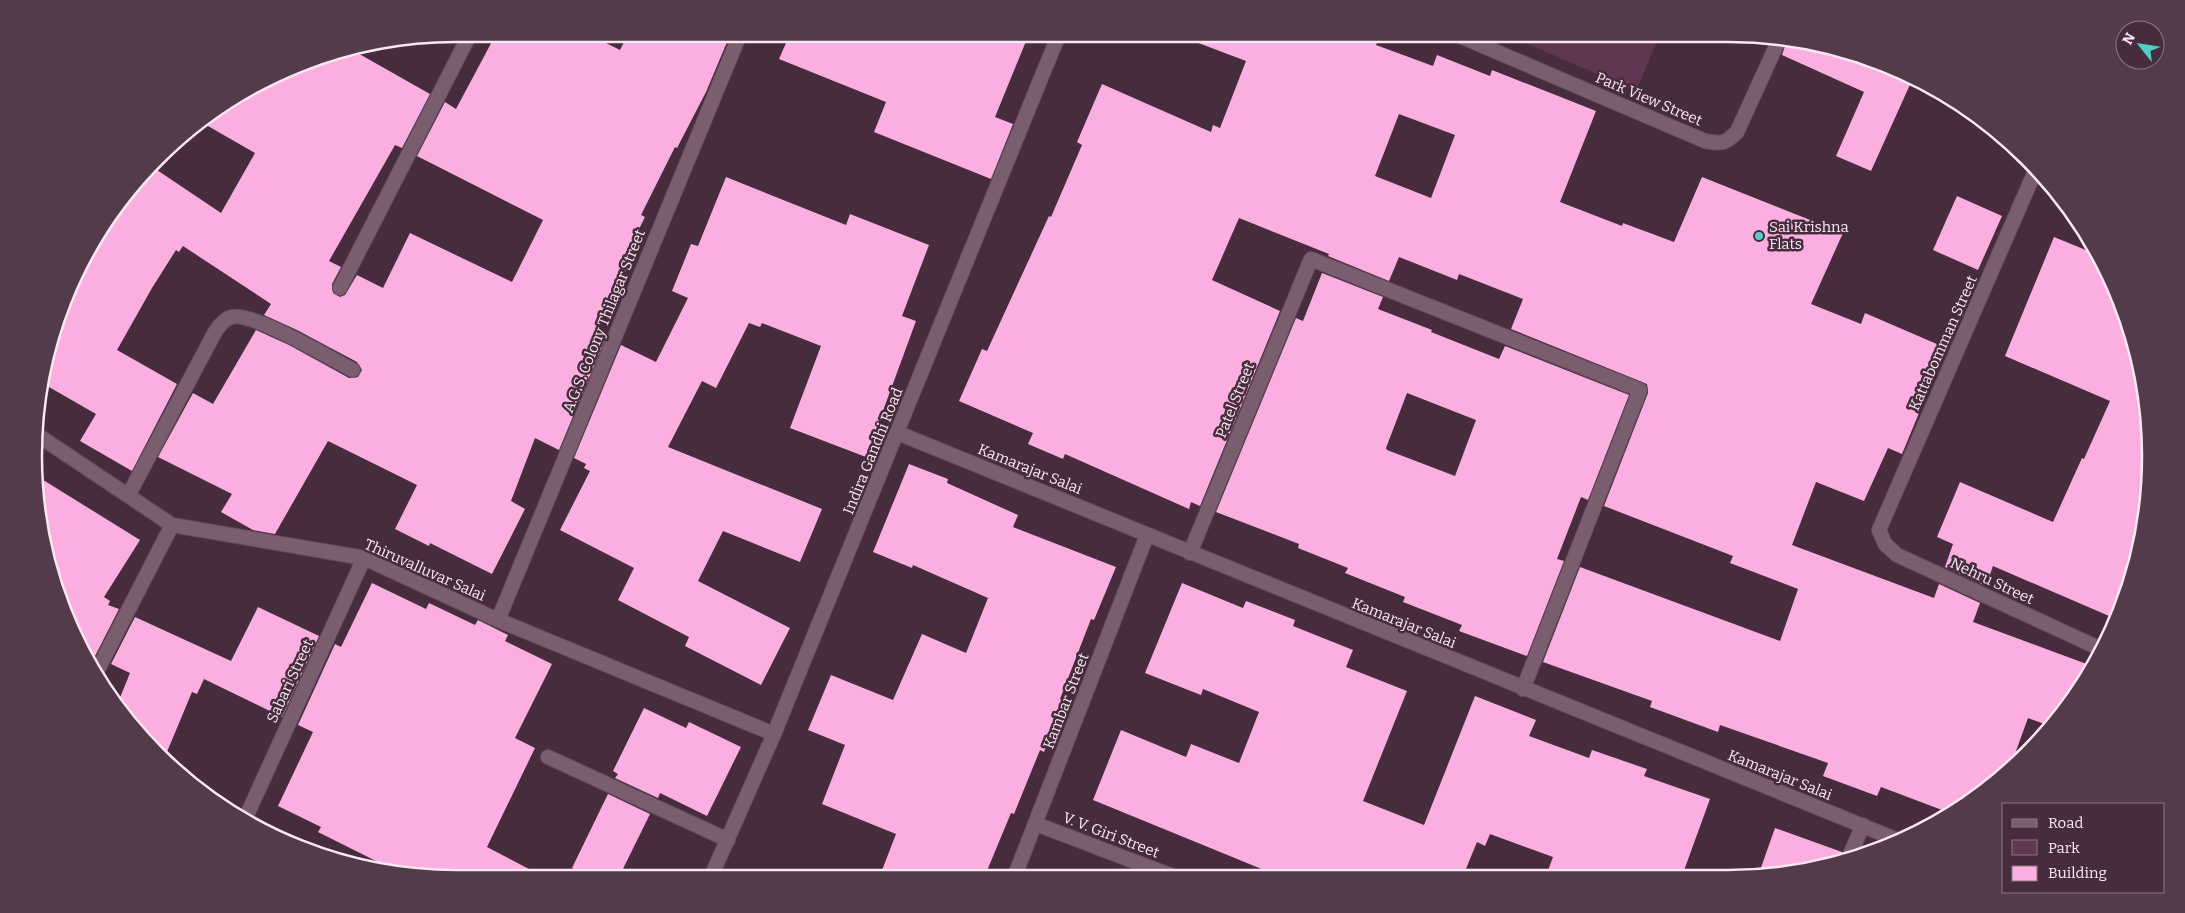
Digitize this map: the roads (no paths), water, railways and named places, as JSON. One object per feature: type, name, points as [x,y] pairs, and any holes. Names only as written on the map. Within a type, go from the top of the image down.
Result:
[{"type":"street","points":[[340,288],[466,42]]},
{"type":"street","name":"A.G.S. Colony Thilagar Street","points":[[498,620],[737,42]]},
{"type":"street","name":"Indira Gandhi Road","points":[[714,870],[774,734],[1057,42]]},
{"type":"street","name":"Park View Street","points":[[1474,42],[1705,141],[1719,143],[1727,141],[1737,132],[1777,45]]},
{"type":"street","name":"Kattabomman Street","points":[[1879,530],[2033,177]]},
{"type":"street","name":"Patel Street","points":[[1190,554],[1311,259],[1640,390],[1524,689]]},
{"type":"street","points":[[129,494],[215,332],[228,318],[237,316],[256,320],[353,370]]},
{"type":"street","name":"Kamarajar Salai","points":[[898,433],[1190,554],[1892,837]]},
{"type":"street","name":"Thiruvalluvar Salai","points":[[43,439],[172,524],[364,558],[498,620],[774,734]]},
{"type":"street","points":[[99,666],[172,524]]},
{"type":"street","name":"Nehru Street","points":[[1879,530],[1885,544],[1897,555],[2096,647]]},
{"type":"street","name":"Kambar Street","points":[[1017,870],[1147,535]]},
{"type":"street","name":"Sabari Street","points":[[247,814],[364,558]]},
{"type":"street","points":[[548,757],[728,840]]},
{"type":"street","name":"V. V. Giri Street","points":[[1036,824],[1157,870]]},
{"type":"street","points":[[1852,852],[1862,826]]},
{"type":"place","name":"Sai Krishna Flats","points":[[1759,236]]}]
